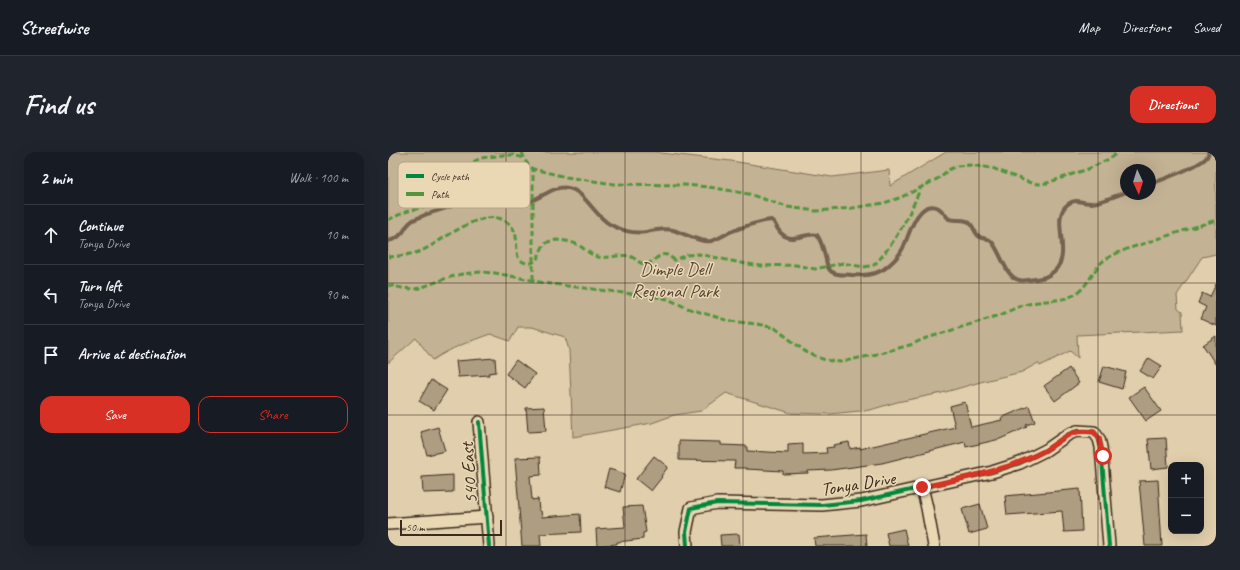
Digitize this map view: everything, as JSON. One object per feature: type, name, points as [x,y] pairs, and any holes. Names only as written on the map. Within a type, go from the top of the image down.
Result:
[{"type":"street","name":"540 East","points":[[479,422],[489,546]]},
{"type":"street","name":"Tonya Drive","points":[[688,546],[686,532],[691,508],[717,503],[802,505],[842,504],[861,501],[992,472],[1020,463],[1046,450],[1069,434],[1077,431],[1094,432],[1099,438],[1102,447],[1109,546]]},
{"type":"street","points":[[922,487],[934,546]]},
{"type":"street","points":[[388,524],[487,517]]},
{"type":"green space","name":"Dimple Dell Regional Park","points":[[388,152],[653,152],[731,161],[832,177],[889,170],[890,186],[946,152],[1216,152],[1216,254],[1202,257],[1177,295],[1178,309],[1182,312],[1183,330],[1077,335],[1078,358],[1070,351],[1040,366],[1038,363],[1022,372],[942,393],[897,402],[870,410],[829,414],[791,413],[726,393],[701,411],[674,415],[652,423],[573,437],[569,350],[565,337],[532,327],[518,327],[510,341],[490,334],[453,348],[433,360],[416,338],[388,363]]},
{"type":"building","points":[[1216,284],[1216,326],[1201,319],[1206,307],[1198,303],[1202,293],[1210,297]]},
{"type":"building","points":[[1216,336],[1216,365],[1203,345]]},
{"type":"building","points":[[495,358],[496,372],[488,373],[489,375],[458,377],[456,361]]},
{"type":"building","points":[[1149,358],[1162,366],[1153,379],[1140,371]]},
{"type":"building","points":[[516,360],[535,374],[525,388],[506,374]]},
{"type":"building","points":[[1104,366],[1126,372],[1122,389],[1099,382]]},
{"type":"building","points":[[1069,368],[1079,383],[1055,401],[1044,386]]},
{"type":"building","points":[[431,380],[447,390],[434,410],[419,401]]},
{"type":"building","points":[[1144,387],[1161,411],[1146,421],[1129,397]]},
{"type":"building","points":[[965,402],[971,427],[1002,420],[1001,418],[1029,406],[1035,422],[1026,425],[1027,427],[1000,439],[966,447],[965,442],[882,463],[831,470],[808,471],[808,473],[783,474],[783,471],[734,468],[735,461],[679,460],[679,441],[721,442],[721,445],[747,446],[747,451],[788,453],[788,445],[803,444],[803,454],[827,453],[826,448],[849,442],[850,449],[860,447],[860,449],[955,427],[950,406]]},
{"type":"building","points":[[544,407],[546,431],[528,432],[526,408]]},
{"type":"building","points":[[438,427],[445,451],[427,455],[421,432]]},
{"type":"building","points":[[1166,438],[1168,467],[1151,469],[1148,439]]},
{"type":"building","points":[[654,456],[668,467],[651,491],[636,479]]},
{"type":"building","points":[[540,457],[541,475],[530,476],[532,500],[538,499],[539,511],[541,511],[542,517],[580,514],[581,532],[540,534],[541,546],[522,546],[515,458]]},
{"type":"building","points":[[609,469],[625,474],[620,492],[604,487]]},
{"type":"building","points":[[453,475],[453,492],[423,493],[422,477]]},
{"type":"building","points":[[1158,480],[1162,546],[1145,546],[1139,481]]},
{"type":"building","points":[[1080,489],[1082,531],[1064,532],[1062,511],[1007,515],[1005,496]]},
{"type":"building","points":[[980,504],[987,529],[969,534],[962,509]]},
{"type":"building","points":[[642,506],[646,532],[643,533],[643,539],[597,546],[596,529],[625,527],[623,507]]},
{"type":"building","points":[[904,529],[908,546],[889,546],[886,533]]},
{"type":"building","points":[[739,534],[740,546],[721,546],[720,535]]},
{"type":"building","points":[[866,534],[867,546],[815,546],[814,538]]},
{"type":"waterway","points":[[1156,182],[1196,165],[1206,158],[1209,152]]},
{"type":"waterway","points":[[530,200],[555,189],[568,188],[580,194],[600,216],[611,225],[633,232],[670,229],[707,241],[711,241],[730,232],[756,223],[771,220],[778,230],[786,237],[795,238],[808,235],[817,235],[822,244],[828,268],[833,273],[857,275],[876,273],[881,271],[893,261],[904,246],[919,214],[930,206],[941,210],[949,219],[965,220],[969,222],[978,236],[990,240],[994,245],[1010,274],[1014,278],[1024,280],[1044,277],[1049,275],[1057,268],[1061,259],[1062,249],[1060,219],[1062,211],[1068,204],[1074,201],[1091,203],[1109,199],[1120,194]]},
{"type":"waterway","points":[[388,241],[398,237],[415,219],[445,208]]},
{"type":"marked path","points":[[522,152],[526,162]]},
{"type":"marked path","points":[[530,167],[533,169],[566,177],[614,184],[684,185],[709,187],[749,194],[787,207],[816,211],[852,208],[884,203],[910,193],[939,178],[948,170],[957,166],[969,165],[992,168],[1031,183],[1039,184],[1047,183],[1088,169],[1109,159],[1118,152]]},
{"type":"marked path","points":[[473,162],[481,158],[503,155],[514,155],[524,158]]},
{"type":"marked path","points":[[533,169],[533,280]]},
{"type":"marked path","points":[[388,257],[421,251],[467,225],[480,220],[492,218],[503,220],[512,227],[516,238],[518,257],[520,260],[527,263],[532,263],[537,259],[545,244],[556,240],[574,243],[598,257],[629,256],[645,264],[661,255],[668,255],[675,260],[687,255],[699,254],[761,266],[796,265],[815,269],[843,263],[863,267],[874,265],[885,253],[908,216],[921,187]]},
{"type":"marked path","points":[[388,220],[405,212],[419,208]]},
{"type":"marked path","points":[[388,285],[412,289],[420,288],[462,274],[481,272],[495,273],[544,283],[668,299],[687,308],[729,321],[757,324],[775,328],[806,352],[825,360],[840,362],[910,345],[924,339],[1003,314],[1024,305],[1070,297],[1079,292],[1098,266],[1111,256],[1127,249],[1216,220]]},
{"type":"cycle path","points":[[479,422],[489,546]]},
{"type":"cycle path","points":[[687,546],[686,532],[691,508],[717,503],[822,505],[861,501],[992,472],[1020,463],[1046,450],[1069,434],[1077,431],[1094,432],[1099,439],[1101,447],[1109,546]]},
{"type":"route","points":[[922,487],[992,472],[1020,463],[1046,450],[1069,434],[1077,431],[1094,432],[1099,438],[1103,456]]}]
